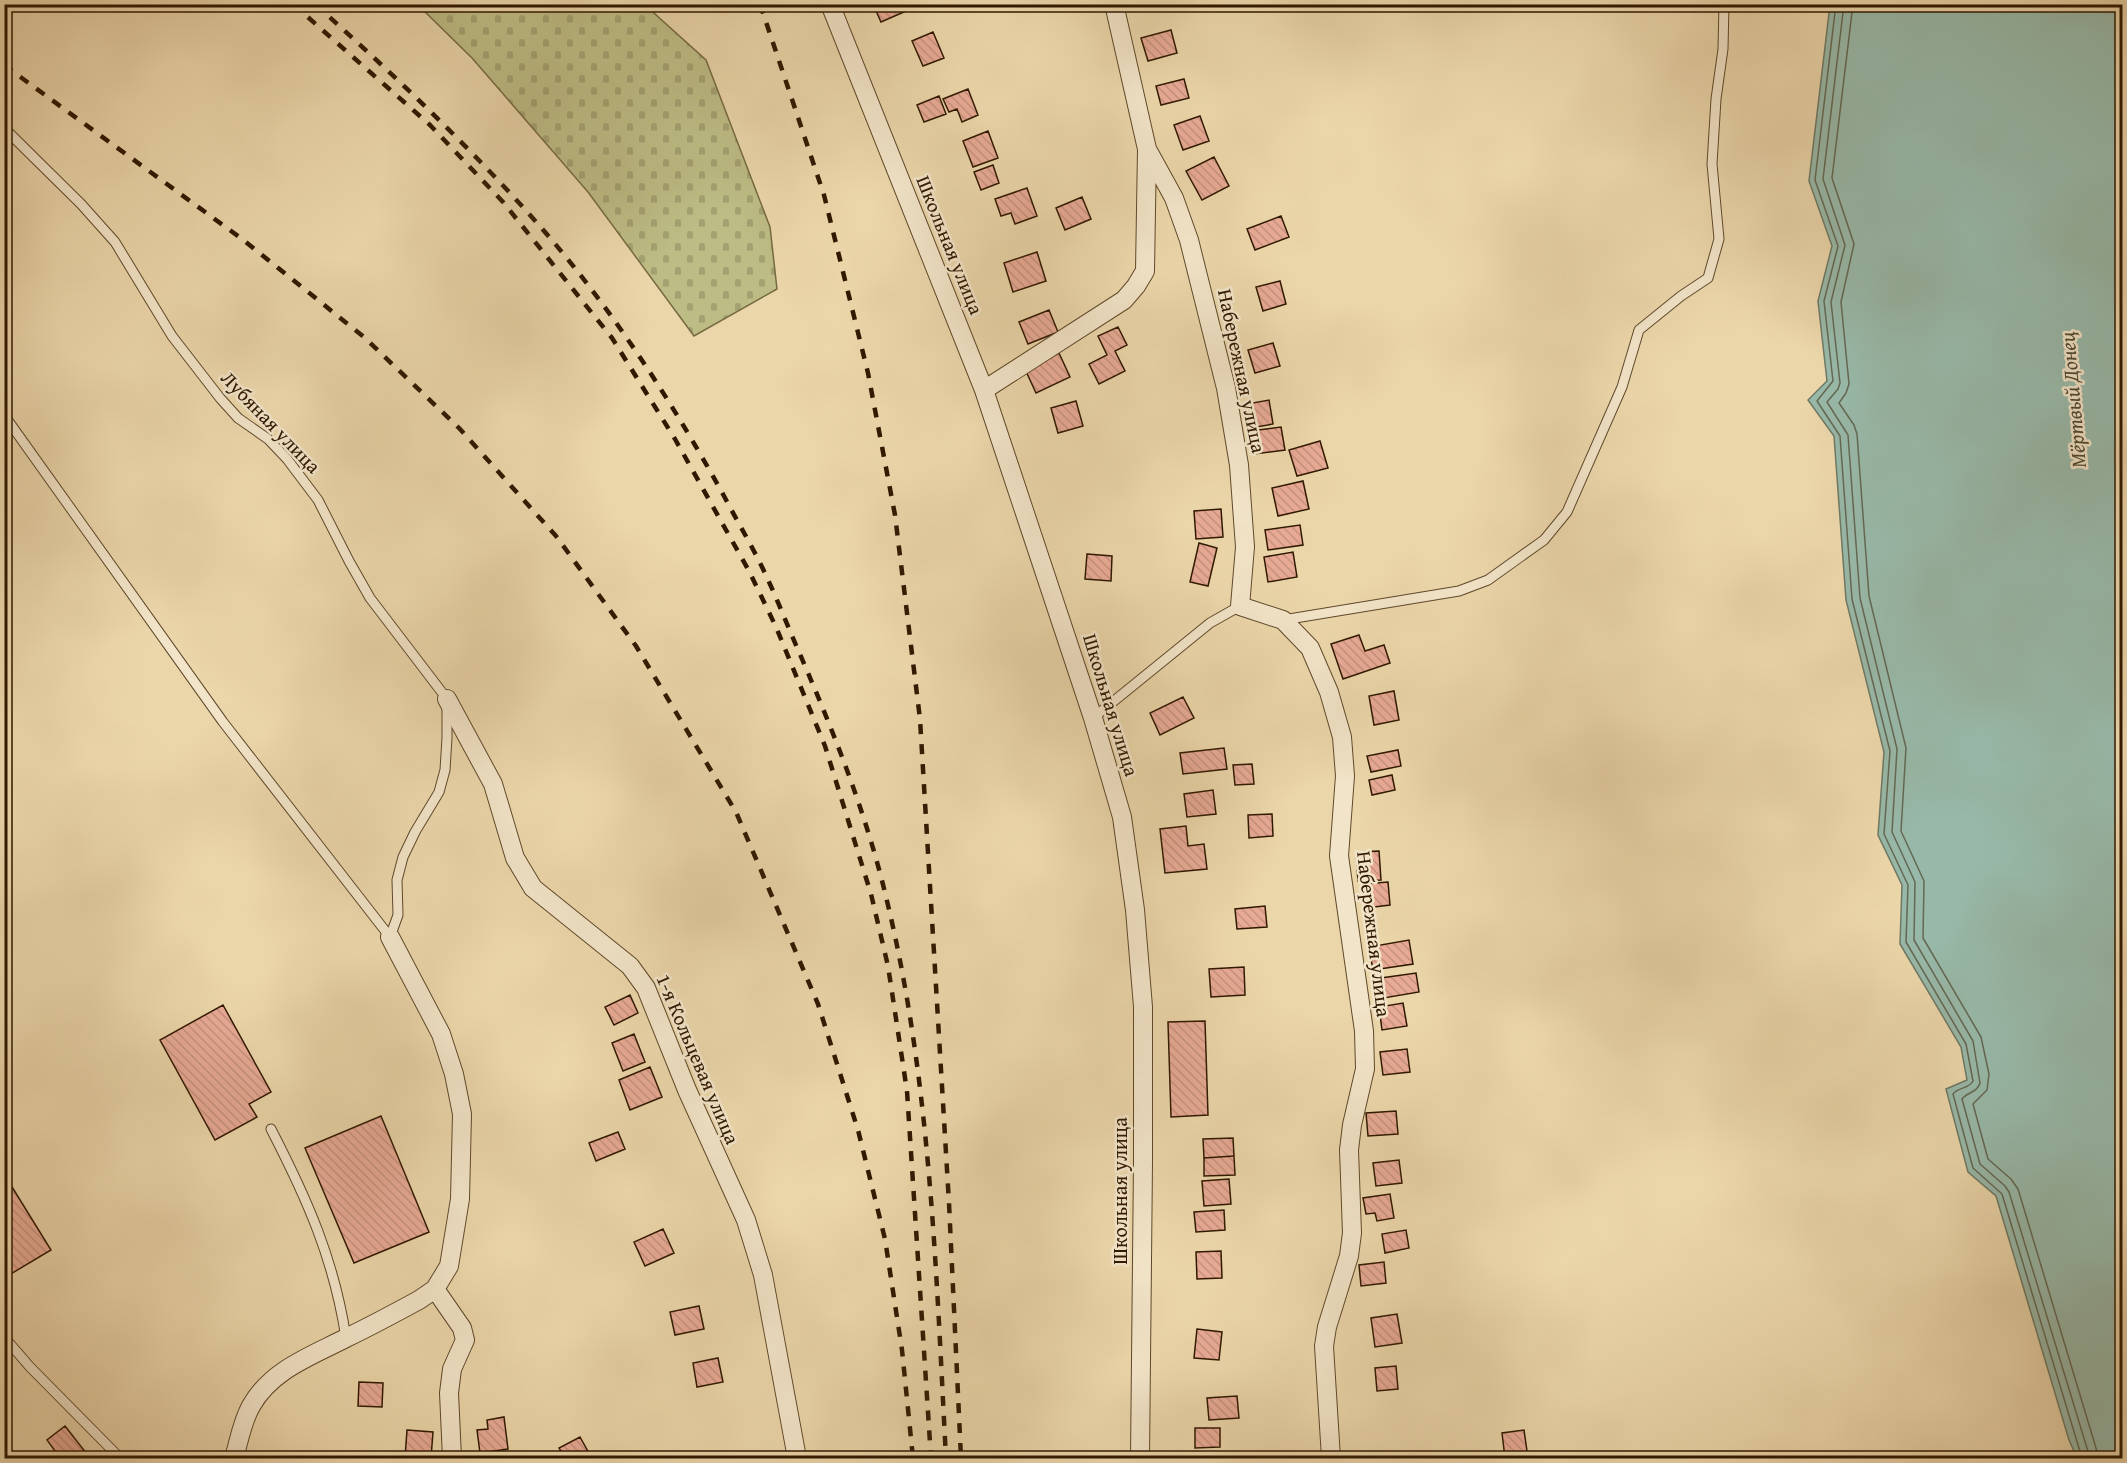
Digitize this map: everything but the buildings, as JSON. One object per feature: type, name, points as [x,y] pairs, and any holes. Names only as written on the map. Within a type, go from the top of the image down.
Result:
[{"type":"street","name":"Школьная улица","points":[[830,4],[984,390],[1093,718],[1122,817],[1135,910],[1143,1006],[1140,1458]]},
{"type":"street","name":"Набережная улица","points":[[984,390],[1124,300],[1145,271],[1147,148],[1114,4]]},
{"type":"street","name":"Набережная улица","points":[[1147,148],[1174,198],[1189,240],[1226,388],[1239,465],[1245,547],[1240,606],[1283,620],[1310,648],[1329,692],[1342,736],[1345,776],[1339,856],[1364,1031],[1365,1069],[1349,1150],[1352,1233],[1349,1256],[1327,1327],[1324,1346],[1331,1458]]},
{"type":"street","name":"1-я Кольцевая улица","points":[[447,699],[493,783],[515,858],[533,888],[630,966],[646,988],[687,1090],[746,1220],[763,1275],[797,1458]]},
{"type":"street","points":[[234,1458],[250,1407],[263,1388],[308,1356],[419,1300],[435,1289],[449,1266],[459,1199],[462,1114],[454,1074],[441,1034],[390,937]]},
{"type":"street","points":[[435,1289],[462,1328],[465,1340],[452,1369],[449,1393],[452,1458]]},
{"type":"lane","points":[[1283,620],[1459,591],[1488,580],[1544,540],[1567,512],[1622,387],[1639,330],[1681,296],[1708,278],[1719,238],[1712,164],[1716,99],[1723,49],[1724,4]]},
{"type":"lane","name":"Лубяная улица","points":[[4,128],[81,204],[115,242],[172,336],[220,398],[238,418],[268,439],[287,459],[318,500],[370,598],[447,699]]},
{"type":"lane","points":[[4,415],[223,722],[390,937]]},
{"type":"lane","points":[[1093,718],[1210,622],[1240,606]]},
{"type":"lane","points":[[390,937],[398,915],[398,880],[403,858],[415,832],[439,792],[445,770],[447,699]]},
{"type":"lane","points":[[271,1129],[301,1187],[326,1250],[342,1309],[346,1338]]},
{"type":"lane","points":[[4,1337],[30,1367],[120,1458]]},
{"type":"green space","points":[[418,5],[645,5],[706,60],[770,227],[777,289],[694,336],[588,192],[472,58]]},
{"type":"water","name":"Мёртвый Донец","points":[[1830,5],[2122,5],[2122,1458],[2077,1458],[2069,1440],[1996,1196],[1968,1172],[1946,1089],[1967,1080],[1961,1047],[1900,944],[1902,885],[1878,835],[1884,752],[1846,600],[1834,436],[1808,400],[1827,381],[1818,301],[1832,246],[1809,181]]},
{"type":"railway","points":[[293,4],[430,125],[503,202],[612,338],[675,439],[749,571],[776,627],[825,746],[871,894],[888,966],[907,1091],[931,1458]]},
{"type":"railway","points":[[315,4],[458,139],[565,256],[615,321],[661,390],[704,460],[763,569],[825,713],[860,806],[879,869],[902,970],[922,1108],[929,1178],[946,1458]]},
{"type":"railway","points":[[760,4],[824,195],[868,373],[895,515],[920,719],[949,1203],[961,1458]]},
{"type":"railway","points":[[4,65],[242,239],[364,337],[459,428],[556,536],[636,646],[736,812],[818,1004],[858,1130],[885,1239],[902,1350],[913,1458]]}]
